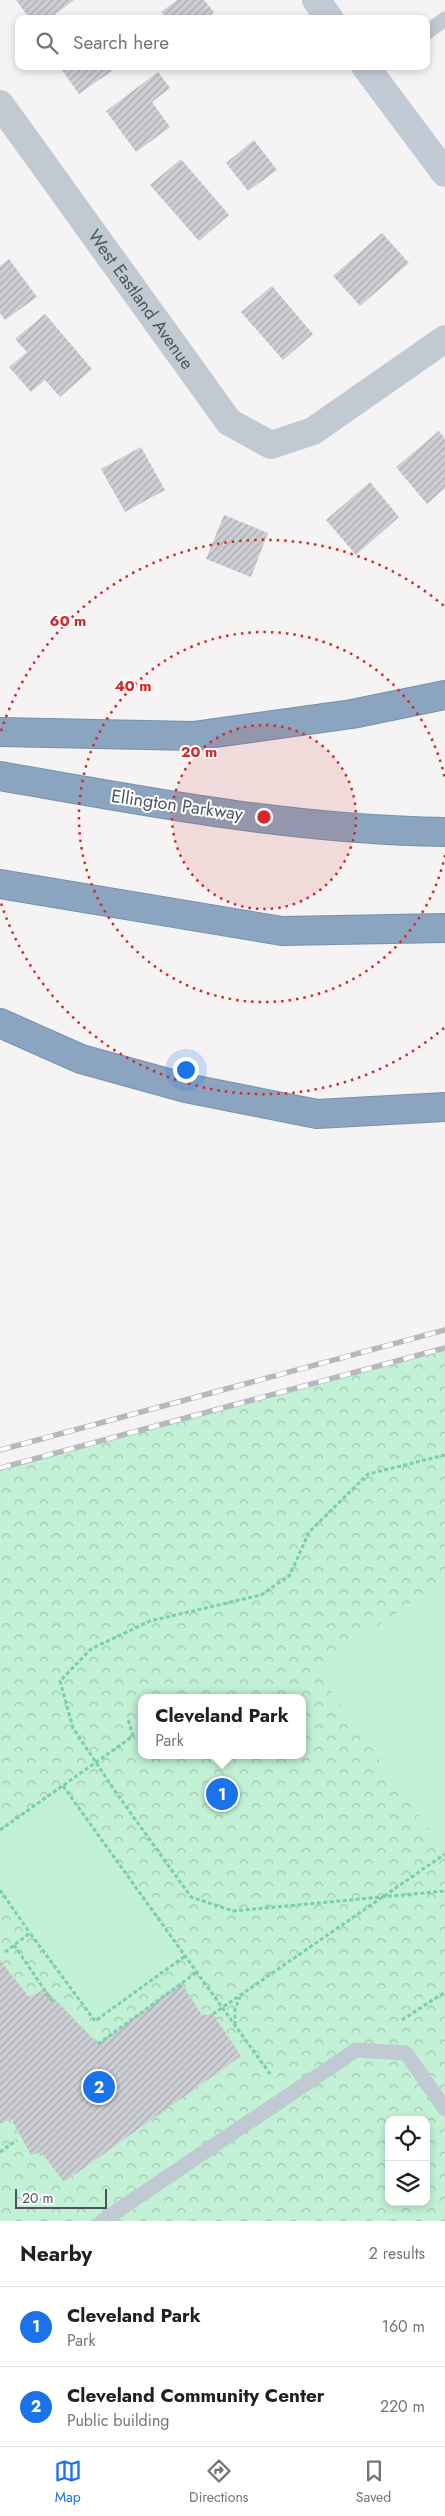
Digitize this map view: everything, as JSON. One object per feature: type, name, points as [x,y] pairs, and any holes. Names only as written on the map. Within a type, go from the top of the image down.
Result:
[{"type":"highway","points":[[0,732],[193,736],[352,714],[445,695]]},
{"type":"highway","name":"Ellington Parkway","points":[[0,776],[183,809],[389,832],[445,832]]},
{"type":"highway","points":[[0,884],[282,931],[445,928]]},
{"type":"highway","points":[[0,1023],[82,1059],[186,1088],[316,1114],[445,1107]]},
{"type":"main road","points":[[316,0],[327,15]]},
{"type":"main road","points":[[373,70],[445,173]]},
{"type":"street","name":"West Eastland Avenue","points":[[0,104],[229,422],[271,445],[313,431],[445,339]]},
{"type":"lane","points":[[430,30],[445,19]]},
{"type":"lane","points":[[102,2221],[356,2050],[406,2053],[445,2109]]},
{"type":"path","points":[[445,1455],[368,1474],[309,1532],[290,1575],[261,1595],[150,1621],[91,1649],[60,1681],[73,1728],[117,1794],[191,1897],[233,1912],[445,1891]]},
{"type":"path","points":[[0,1830],[133,1736],[128,1719]]},
{"type":"path","points":[[63,1786],[270,2074]]},
{"type":"path","points":[[213,2014],[223,2009],[445,1854]]},
{"type":"path","points":[[0,1890],[95,2021],[185,1956]]},
{"type":"path","points":[[4,1952],[30,1933]]},
{"type":"path","points":[[14,1945],[52,2001]]},
{"type":"path","points":[[98,2044],[197,1972]]},
{"type":"path","points":[[402,2020],[445,1992]]},
{"type":"path","points":[[235,2025],[235,2009],[242,1995]]},
{"type":"path","points":[[0,2152],[17,2140]]},
{"type":"green space","points":[[445,1348],[445,2221],[0,2221],[0,1468]]},
{"type":"green space","points":[[445,1578],[445,1852],[316,1670]]},
{"type":"green space","points":[[63,1786],[185,1956],[95,2021],[0,1889],[0,1830]]},
{"type":"building","points":[[16,0],[74,0],[54,15],[27,15]]},
{"type":"building","points":[[177,0],[204,0],[214,12],[211,15],[163,15],[161,12]]},
{"type":"building","points":[[62,70],[113,70],[79,94]]},
{"type":"building","points":[[158,72],[170,88],[152,102],[170,127],[136,152],[106,111]]},
{"type":"building","points":[[254,140],[277,170],[248,191],[226,163]]},
{"type":"building","points":[[181,159],[229,215],[199,241],[150,185]]},
{"type":"building","points":[[382,233],[409,263],[360,306],[333,276]]},
{"type":"building","points":[[9,259],[37,297],[5,320],[0,313],[0,266]]},
{"type":"building","points":[[272,286],[313,334],[283,360],[241,312]]},
{"type":"building","points":[[45,314],[92,369],[60,397],[45,380],[31,392],[9,367],[27,352],[15,339]]},
{"type":"building","points":[[439,431],[445,439],[445,488],[427,504],[396,467]]},
{"type":"building","points":[[141,447],[165,490],[125,512],[101,469]]},
{"type":"building","points":[[370,482],[399,517],[356,555],[326,520]]},
{"type":"building","points":[[224,515],[268,533],[251,577],[206,559]]},
{"type":"building","points":[[0,1960],[29,1997],[45,1989],[98,2044],[181,1983],[202,2015],[213,2014],[241,2056],[64,2182],[41,2152],[31,2155],[11,2119],[0,2124]]},
{"type":"railway","points":[[0,1450],[445,1330]]},
{"type":"railway","points":[[0,1468],[445,1348]]},
{"type":"place","name":"Cleveland Park","points":[[222,1794]]},
{"type":"place","name":"Cleveland Community Center","points":[[99,2087]]}]
